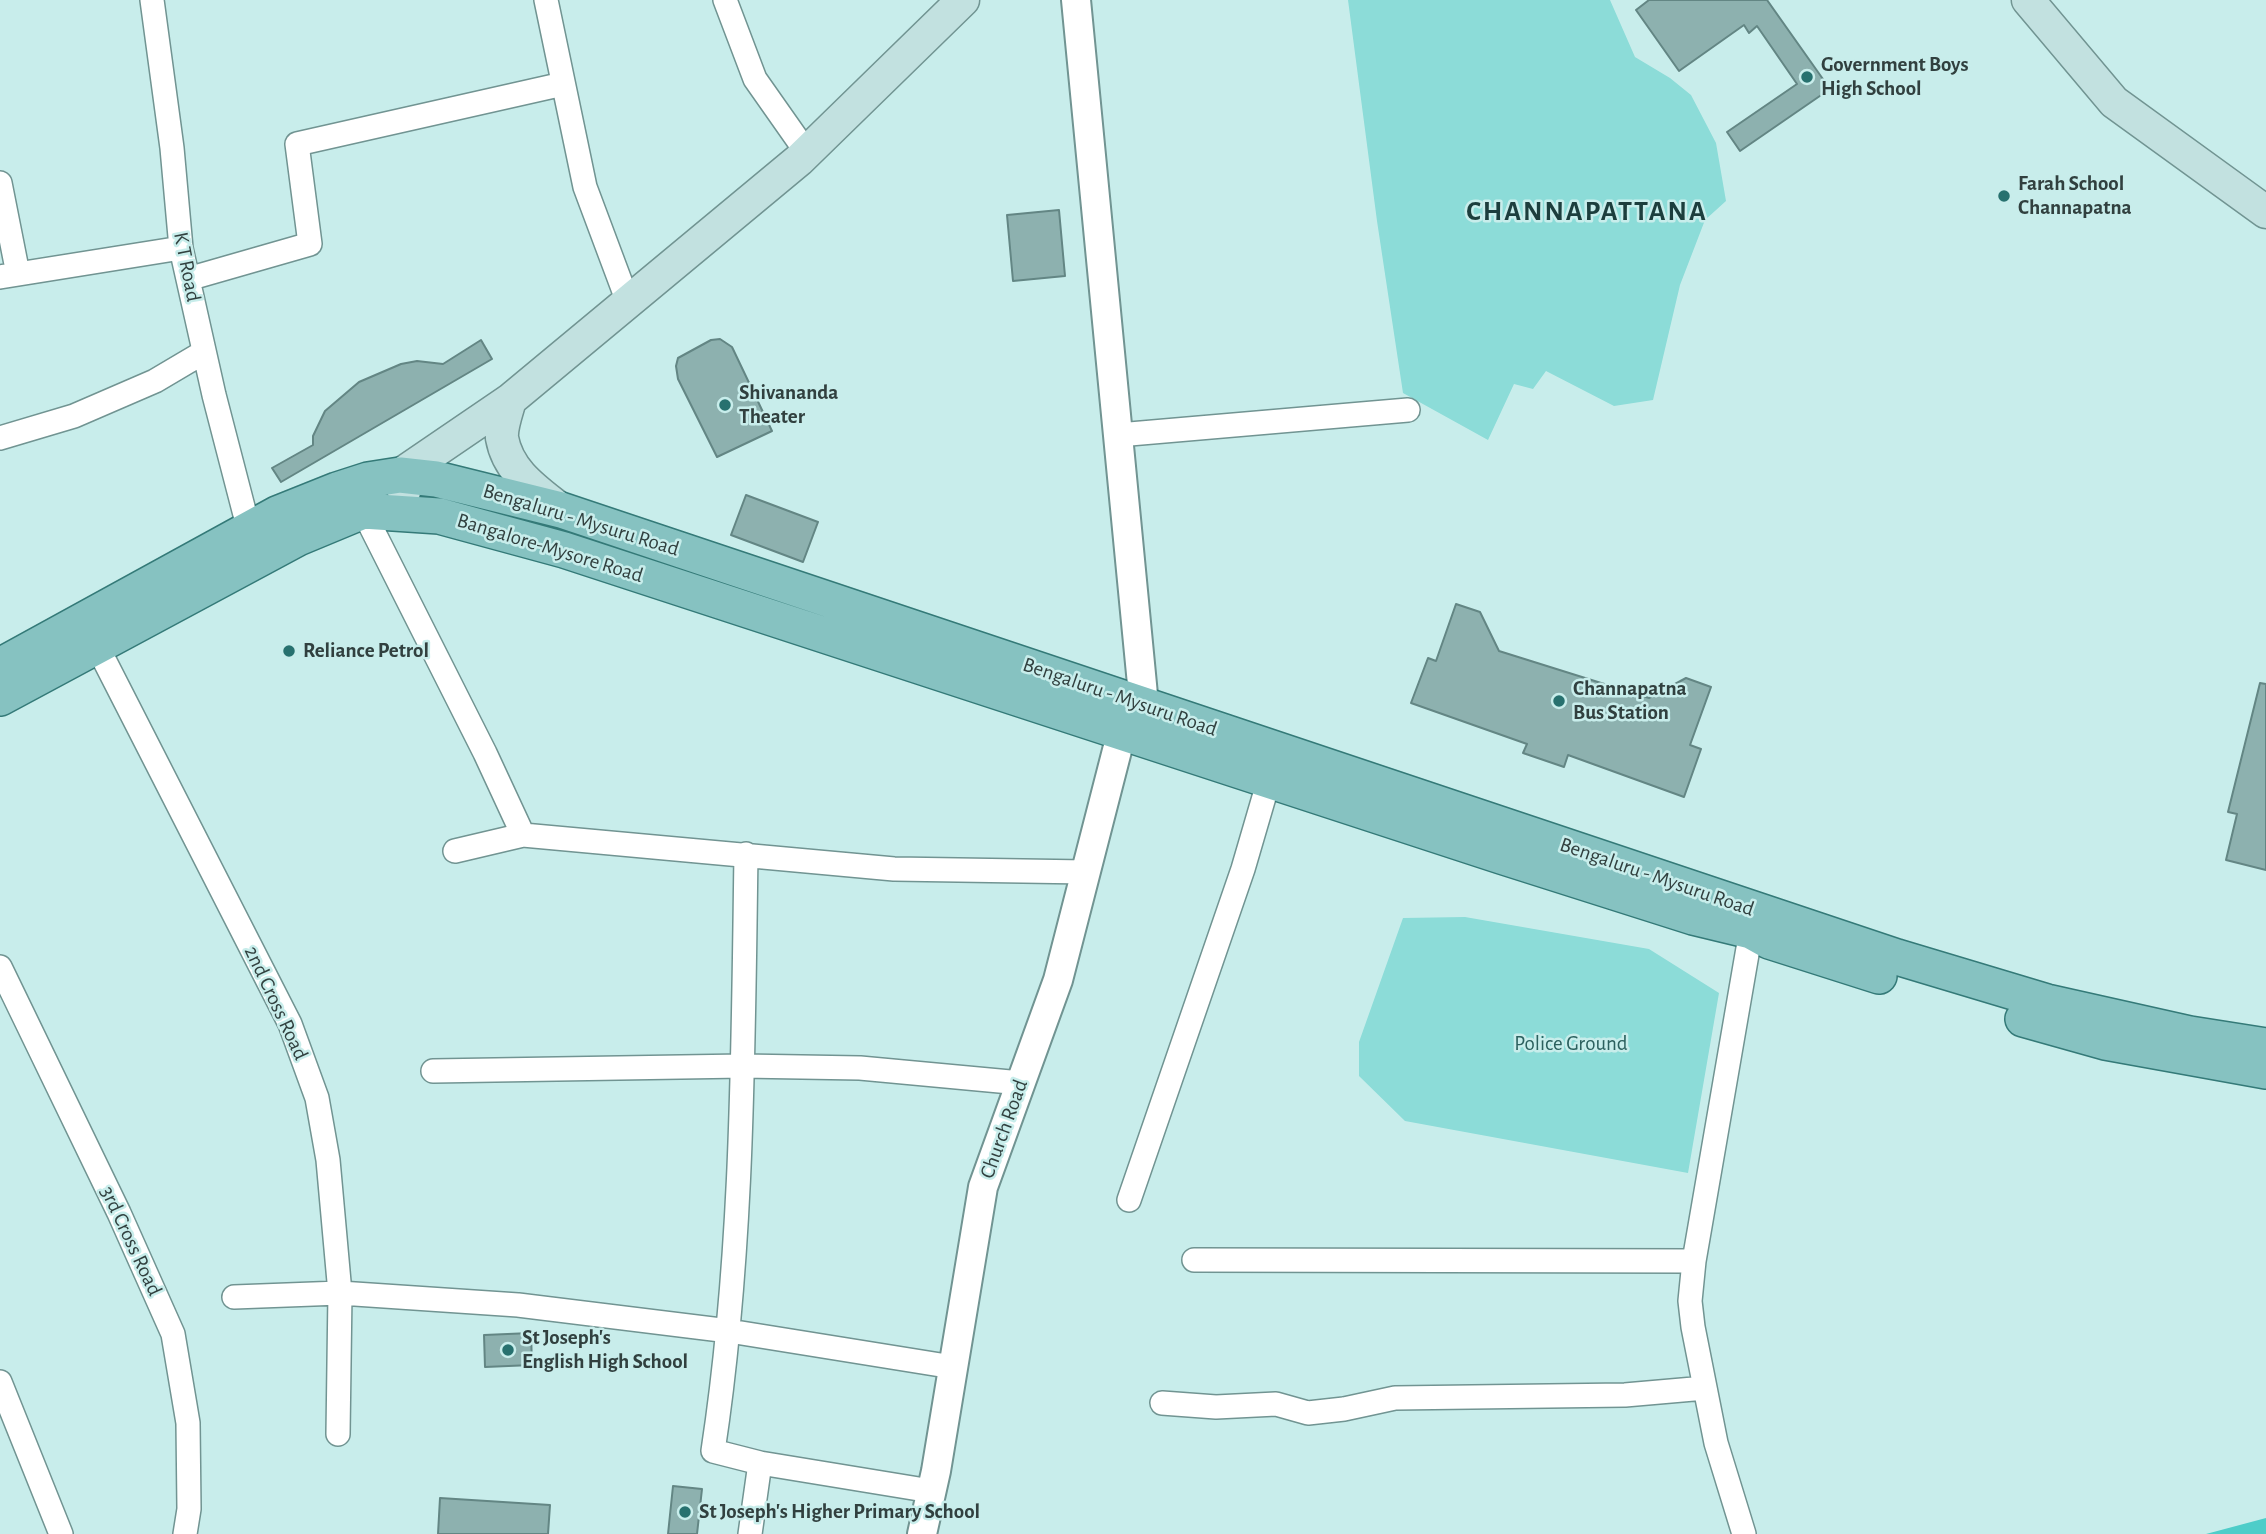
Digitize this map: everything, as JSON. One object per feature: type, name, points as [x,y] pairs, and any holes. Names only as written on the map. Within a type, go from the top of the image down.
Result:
[{"type":"main road","points":[[377,489],[510,400],[807,153],[963,0]]},
{"type":"main road","points":[[2028,0],[2113,102],[2266,212]]},
{"type":"main road","points":[[510,400],[502,436],[509,458],[520,476],[561,510]]},
{"type":"main road","name":"Bengaluru - Mysuru Road","points":[[0,666],[277,514],[337,489],[377,489],[436,479],[561,510],[1144,705],[1352,790],[1697,904],[1897,957],[2047,1002],[2190,1034],[2266,1046]]},
{"type":"main road","name":"Bangalore-Mysore Road","points":[[0,698],[298,538],[377,489],[408,512],[450,518],[564,550],[1122,732]]},
{"type":"main road","name":"Bengaluru - Mysuru Road","points":[[1122,732],[1269,779],[1352,790]]},
{"type":"main road","name":"Bengaluru - Mysuru Road","points":[[1697,904],[1769,942],[1952,998],[2105,1042],[2266,1071]]},
{"type":"street","name":"K T Road","points":[[152,0],[172,148],[181,248],[249,530]]},
{"type":"street","points":[[546,0],[585,187],[628,302]]},
{"type":"street","points":[[725,0],[755,79],[807,153]]},
{"type":"street","points":[[1076,0],[1144,705]]},
{"type":"street","points":[[188,279],[310,244],[297,144],[563,83]]},
{"type":"street","points":[[0,183],[9,275],[181,248]]},
{"type":"street","points":[[0,438],[85,411],[155,381],[204,352]]},
{"type":"street","points":[[1118,435],[1408,410]]},
{"type":"street","points":[[377,489],[485,753],[523,835]]},
{"type":"street","name":"2nd Cross Road","points":[[97,646],[290,1024],[317,1098],[328,1160],[340,1293],[338,1434]]},
{"type":"street","name":"Church Road","points":[[922,1534],[983,1187],[1058,979],[1122,732]]},
{"type":"street","points":[[1129,1200],[1243,869],[1269,779]]},
{"type":"street","points":[[455,851],[523,835],[894,869],[1087,872]]},
{"type":"street","points":[[746,854],[743,1066],[729,1331],[713,1451],[760,1464],[931,1491]]},
{"type":"street","points":[[1744,1534],[1716,1443],[1690,1301],[1694,1261],[1751,931]]},
{"type":"street","name":"3rd Cross Road","points":[[0,967],[119,1213],[173,1334],[188,1423],[189,1509],[185,1534]]},
{"type":"street","points":[[433,1071],[743,1066],[860,1068],[1021,1083]]},
{"type":"street","points":[[1194,1260],[1694,1261]]},
{"type":"street","points":[[234,1297],[340,1293],[518,1305],[729,1331],[953,1367]]},
{"type":"street","points":[[0,1382],[61,1534]]},
{"type":"street","points":[[1162,1403],[1216,1407],[1276,1404],[1308,1412],[1344,1409],[1395,1398],[1625,1395],[1705,1388]]},
{"type":"street","points":[[750,1534],[760,1464]]},
{"type":"green space","points":[[1348,0],[1610,0],[1635,57],[1670,78],[1691,95],[1716,143],[1726,201],[1705,220],[1680,285],[1653,400],[1614,406],[1546,371],[1533,389],[1514,384],[1488,440],[1403,393]]},
{"type":"green space","name":"Police Ground","points":[[1465,917],[1649,949],[1719,993],[1688,1173],[1405,1121],[1359,1076],[1359,1042],[1403,918]]},
{"type":"shaded area","points":[[2266,1518],[2266,1534],[2206,1534]]},
{"type":"building","name":"Government Boys High School","points":[[1649,0],[1767,0],[1830,89],[1740,151],[1727,132],[1797,84],[1757,26],[1749,33],[1744,25],[1679,71],[1636,10]]},
{"type":"building","points":[[1059,210],[1065,276],[1013,281],[1007,215]]},
{"type":"building","name":"Shivananda Theater","points":[[720,339],[732,347],[772,431],[717,457],[678,379],[676,366],[678,358],[711,340]]},
{"type":"building","points":[[481,340],[492,359],[281,482],[272,468],[313,445],[313,436],[325,411],[359,382],[401,364],[417,361],[443,364]]},
{"type":"building","points":[[746,495],[818,522],[803,562],[731,535]]},
{"type":"building","name":"Channapatna Bus Station","points":[[1456,604],[1480,612],[1499,651],[1649,698],[1686,678],[1711,687],[1690,745],[1701,749],[1684,797],[1568,755],[1564,767],[1523,753],[1527,744],[1411,703],[1428,658],[1436,661]]},
{"type":"building","points":[[2260,683],[2266,684],[2266,870],[2226,860],[2237,814],[2228,812]]},
{"type":"building","name":"St Joseph's English High School","points":[[531,1333],[532,1365],[485,1367],[484,1335]]},
{"type":"building","name":"St Joseph's Higher Primary School","points":[[673,1486],[702,1489],[697,1534],[668,1534]]},
{"type":"building","points":[[440,1498],[550,1505],[548,1534],[438,1534]]},
{"type":"place","name":"Government Boys High School","points":[[1807,77]]},
{"type":"place","name":"Farah School Channapatna","points":[[2004,196]]},
{"type":"place","name":"Shivananda Theater","points":[[725,405]]},
{"type":"place","name":"Reliance Petrol","points":[[289,651]]},
{"type":"place","name":"Channapatna Bus Station","points":[[1559,701]]},
{"type":"place","name":"St Joseph's English High School","points":[[508,1350]]},
{"type":"place","name":"St Joseph's Higher Primary School","points":[[685,1512]]},
{"type":"district","name":"CHANNAPATTANA","points":[[1587,212]]}]
